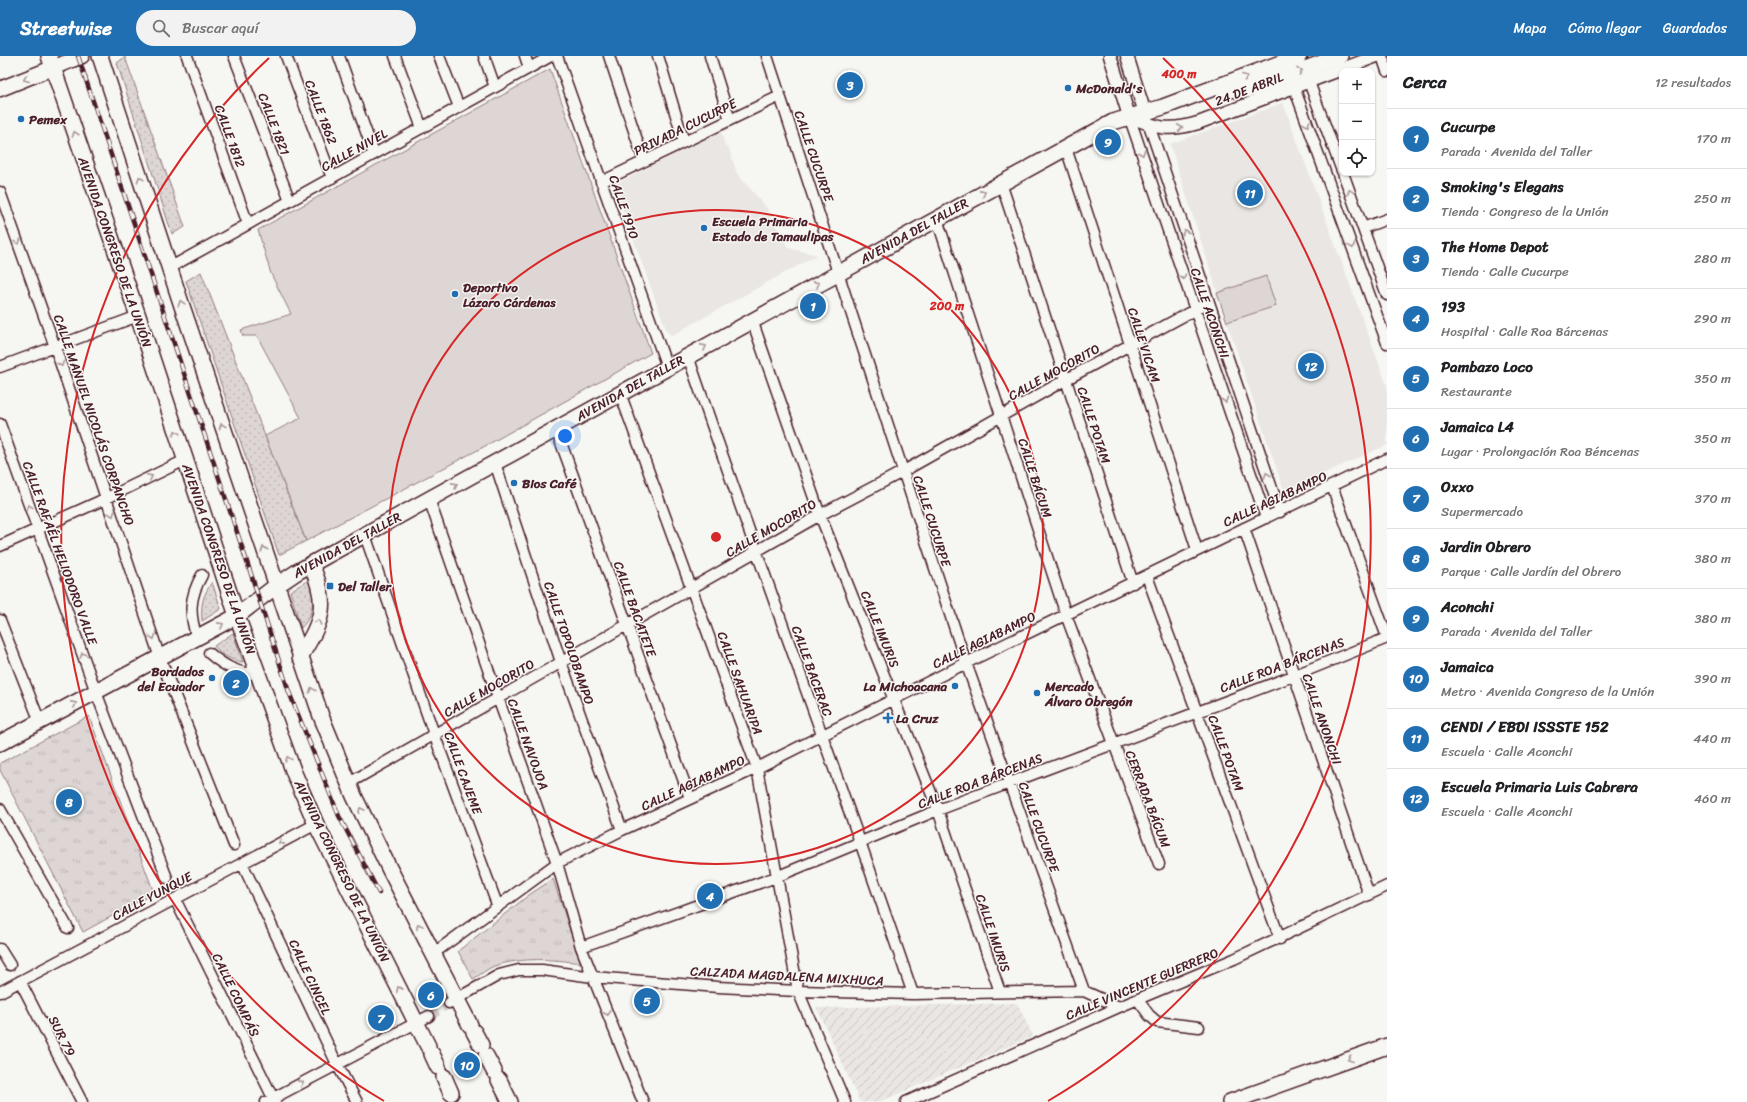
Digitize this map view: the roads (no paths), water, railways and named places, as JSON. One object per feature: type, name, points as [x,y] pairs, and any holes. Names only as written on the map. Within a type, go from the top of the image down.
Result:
[{"type":"main road","points":[[0,89],[51,62],[82,56]]},
{"type":"main road","points":[[100,56],[169,268],[276,586],[327,730],[349,783],[389,868],[434,953],[453,1001],[478,1039],[510,1102]]},
{"type":"main road","name":"AVENIDA DEL TALLER","points":[[0,743],[237,616],[276,586],[311,564],[838,272],[1113,122],[1129,116],[1147,119],[1209,90],[1300,56]]},
{"type":"main road","name":"AVENIDA DEL TALLER","points":[[1209,90],[1252,89],[1336,58]]},
{"type":"main road","name":"AVENIDA CONGRESO DE LA UNIÓN","points":[[51,62],[138,316],[237,616],[294,773],[316,824],[423,1020],[436,1061],[451,1093]]},
{"type":"main road","points":[[300,657],[316,628],[321,615],[321,590],[311,564]]},
{"type":"main road","points":[[1230,1102],[1387,1046]]},
{"type":"street","name":"CALLE 1812","points":[[187,56],[248,224]]},
{"type":"street","name":"CALLE 1821","points":[[234,56],[290,201]]},
{"type":"street","name":"CALLE 1862","points":[[286,56],[332,178]]},
{"type":"street","points":[[339,56],[374,154]]},
{"type":"street","points":[[395,56],[422,128]]},
{"type":"street","points":[[439,56],[458,107]]},
{"type":"street","points":[[484,56],[495,87]]},
{"type":"street","points":[[525,56],[529,68]]},
{"type":"street","name":"CALLE NIVEL","points":[[169,268],[551,56]]},
{"type":"street","name":"CALLE 1910","points":[[557,56],[667,367]]},
{"type":"street","points":[[610,56],[644,161]]},
{"type":"street","points":[[658,56],[684,142]]},
{"type":"street","points":[[710,56],[730,120]]},
{"type":"street","name":"CALLE CUCURPE","points":[[767,56],[902,472],[966,663],[1084,991]]},
{"type":"street","points":[[1110,56],[1129,116]]},
{"type":"street","points":[[1127,56],[1147,119]]},
{"type":"street","name":"24 DE ABRIL","points":[[1147,119],[1168,129],[1183,128],[1377,56]]},
{"type":"street","points":[[1382,56],[1387,71]]},
{"type":"street","points":[[1309,82],[1339,164]]},
{"type":"street","points":[[1294,87],[1387,343]]},
{"type":"street","name":"PRIVADA CUCURPE","points":[[601,182],[780,96]]},
{"type":"street","name":"CALLE ACONCHI","points":[[1129,116],[1266,518]]},
{"type":"street","name":"CALLE ACONCHI","points":[[1147,119],[1280,512]]},
{"type":"street","name":"CALLE VICAM","points":[[1066,148],[1197,550]]},
{"type":"street","points":[[1344,176],[1385,290],[1368,292]]},
{"type":"street","name":"CALLE POTAM","points":[[1001,183],[1132,583]]},
{"type":"street","name":"CALLE MANUEL NICOLÁS CORPANCHO","points":[[0,192],[107,498],[160,658]]},
{"type":"street","name":"CALLE BÁCUM","points":[[937,218],[1066,615],[1114,744]]},
{"type":"street","points":[[1363,228],[1387,219]]},
{"type":"street","name":"CALLE MOCORITO","points":[[349,783],[820,515],[902,472],[1065,380],[1209,302]]},
{"type":"street","points":[[0,367],[138,316]]},
{"type":"street","name":"CALLE IMURIS","points":[[752,320],[820,515],[938,810],[1000,992]]},
{"type":"street","name":"CALLE BACERAC","points":[[688,356],[755,552],[861,842],[913,994]]},
{"type":"street","name":"CALLE SAHUARIPA","points":[[620,393],[757,768],[798,991],[845,1102]]},
{"type":"street","name":"CALLE RAFAÉL HELIODORO VALLE","points":[[0,424],[96,692]]},
{"type":"street","name":"CALLE BACATETE","points":[[556,429],[690,798]]},
{"type":"street","points":[[0,546],[38,530],[186,460]]},
{"type":"street","name":"CALLE AGIABAMPO","points":[[434,953],[557,864],[622,830],[757,768],[893,699],[1147,576],[1197,550],[1387,460]]},
{"type":"street","name":"CALLE TOPOLOBAMPO","points":[[495,463],[562,662],[622,830]]},
{"type":"street","points":[[1332,486],[1387,638]]},
{"type":"street","name":"CALLE NAVOJOA","points":[[430,499],[557,864],[582,947],[643,1102]]},
{"type":"street","name":"CALLE ANONCHI","points":[[1244,528],[1369,896]]},
{"type":"street","name":"CALLE CAJEME","points":[[364,535],[434,734],[498,907]]},
{"type":"street","points":[[197,638],[191,621],[191,601],[202,575]]},
{"type":"street","name":"CALLE POTAM","points":[[1147,576],[1280,938]]},
{"type":"street","points":[[0,620],[40,722]]},
{"type":"street","name":"CALLE ROA BÁRCENAS","points":[[582,947],[776,877],[938,810],[1294,676],[1387,638]]},
{"type":"street","points":[[209,653],[229,669],[246,674],[258,674]]},
{"type":"street","points":[[160,658],[234,845]]},
{"type":"street","points":[[96,692],[168,878]]},
{"type":"street","name":"CERRADA BÁCUM","points":[[1114,744],[1159,864]]},
{"type":"street","points":[[0,809],[68,928]]},
{"type":"street","name":"CALLE YUNQUE","points":[[0,992],[316,824]]},
{"type":"street","name":"CALLE CINCEL","points":[[242,863],[337,1064],[357,1102]]},
{"type":"street","name":"CALLE VINCENTE GUERRERO","points":[[906,1102],[1119,1007],[1280,938],[1387,886]]},
{"type":"street","name":"CALLE COMPÁS","points":[[174,899],[272,1101]]},
{"type":"street","points":[[0,949],[10,965]]},
{"type":"street","name":"CALZADA MAGDALENA MIXHUCA","points":[[453,1001],[499,975],[519,970],[542,970],[593,977],[718,987],[798,991],[913,994],[1084,991],[1119,1007]]},
{"type":"street","name":"SUR 79","points":[[20,981],[82,1102]]},
{"type":"street","points":[[1138,1000],[1149,1015],[1157,1022],[1199,1027]]},
{"type":"street","points":[[272,1101],[337,1064],[423,1020]]},
{"type":"tunnel","points":[[429,1016],[449,1003]]},
{"type":"railway","points":[[78,56],[289,692],[339,816],[379,893]]},
{"type":"place","name":"The Home Depot","points":[[850,85]]},
{"type":"place","name":"McDonald's","points":[[1068,88]]},
{"type":"place","name":"Pemex","points":[[21,119]]},
{"type":"place","name":"Aconchi","points":[[1108,142]]},
{"type":"place","name":"CENDI / EBDI ISSSTE 152","points":[[1250,193]]},
{"type":"place","name":"Escuela Primaria Estado de Tamaulipas","points":[[704,228]]},
{"type":"place","name":"Deportivo Lázaro Cárdenas","points":[[455,294]]},
{"type":"place","name":"Cucurpe","points":[[813,306]]},
{"type":"place","name":"Escuela Primaria Luis Cabrera","points":[[1311,366]]},
{"type":"place","name":"Bios Café","points":[[514,483]]},
{"type":"place","name":"Del Taller","points":[[330,586]]},
{"type":"place","name":"Bordados del Ecuador","points":[[212,678]]},
{"type":"place","name":"Smoking's Elegans","points":[[236,683]]},
{"type":"place","name":"La Michoacana","points":[[955,686]]},
{"type":"place","name":"Mercado Álvaro Obregón","points":[[1037,693]]},
{"type":"place","name":"La Cruz","points":[[888,718]]},
{"type":"place","name":"Jardin Obrero","points":[[69,802]]},
{"type":"place","name":"193","points":[[710,896]]},
{"type":"place","name":"Jamaica L4","points":[[431,995]]},
{"type":"place","name":"Pambazo Loco","points":[[647,1001]]},
{"type":"place","name":"Oxxo","points":[[381,1018]]},
{"type":"place","name":"Jamaica","points":[[467,1065]]}]
